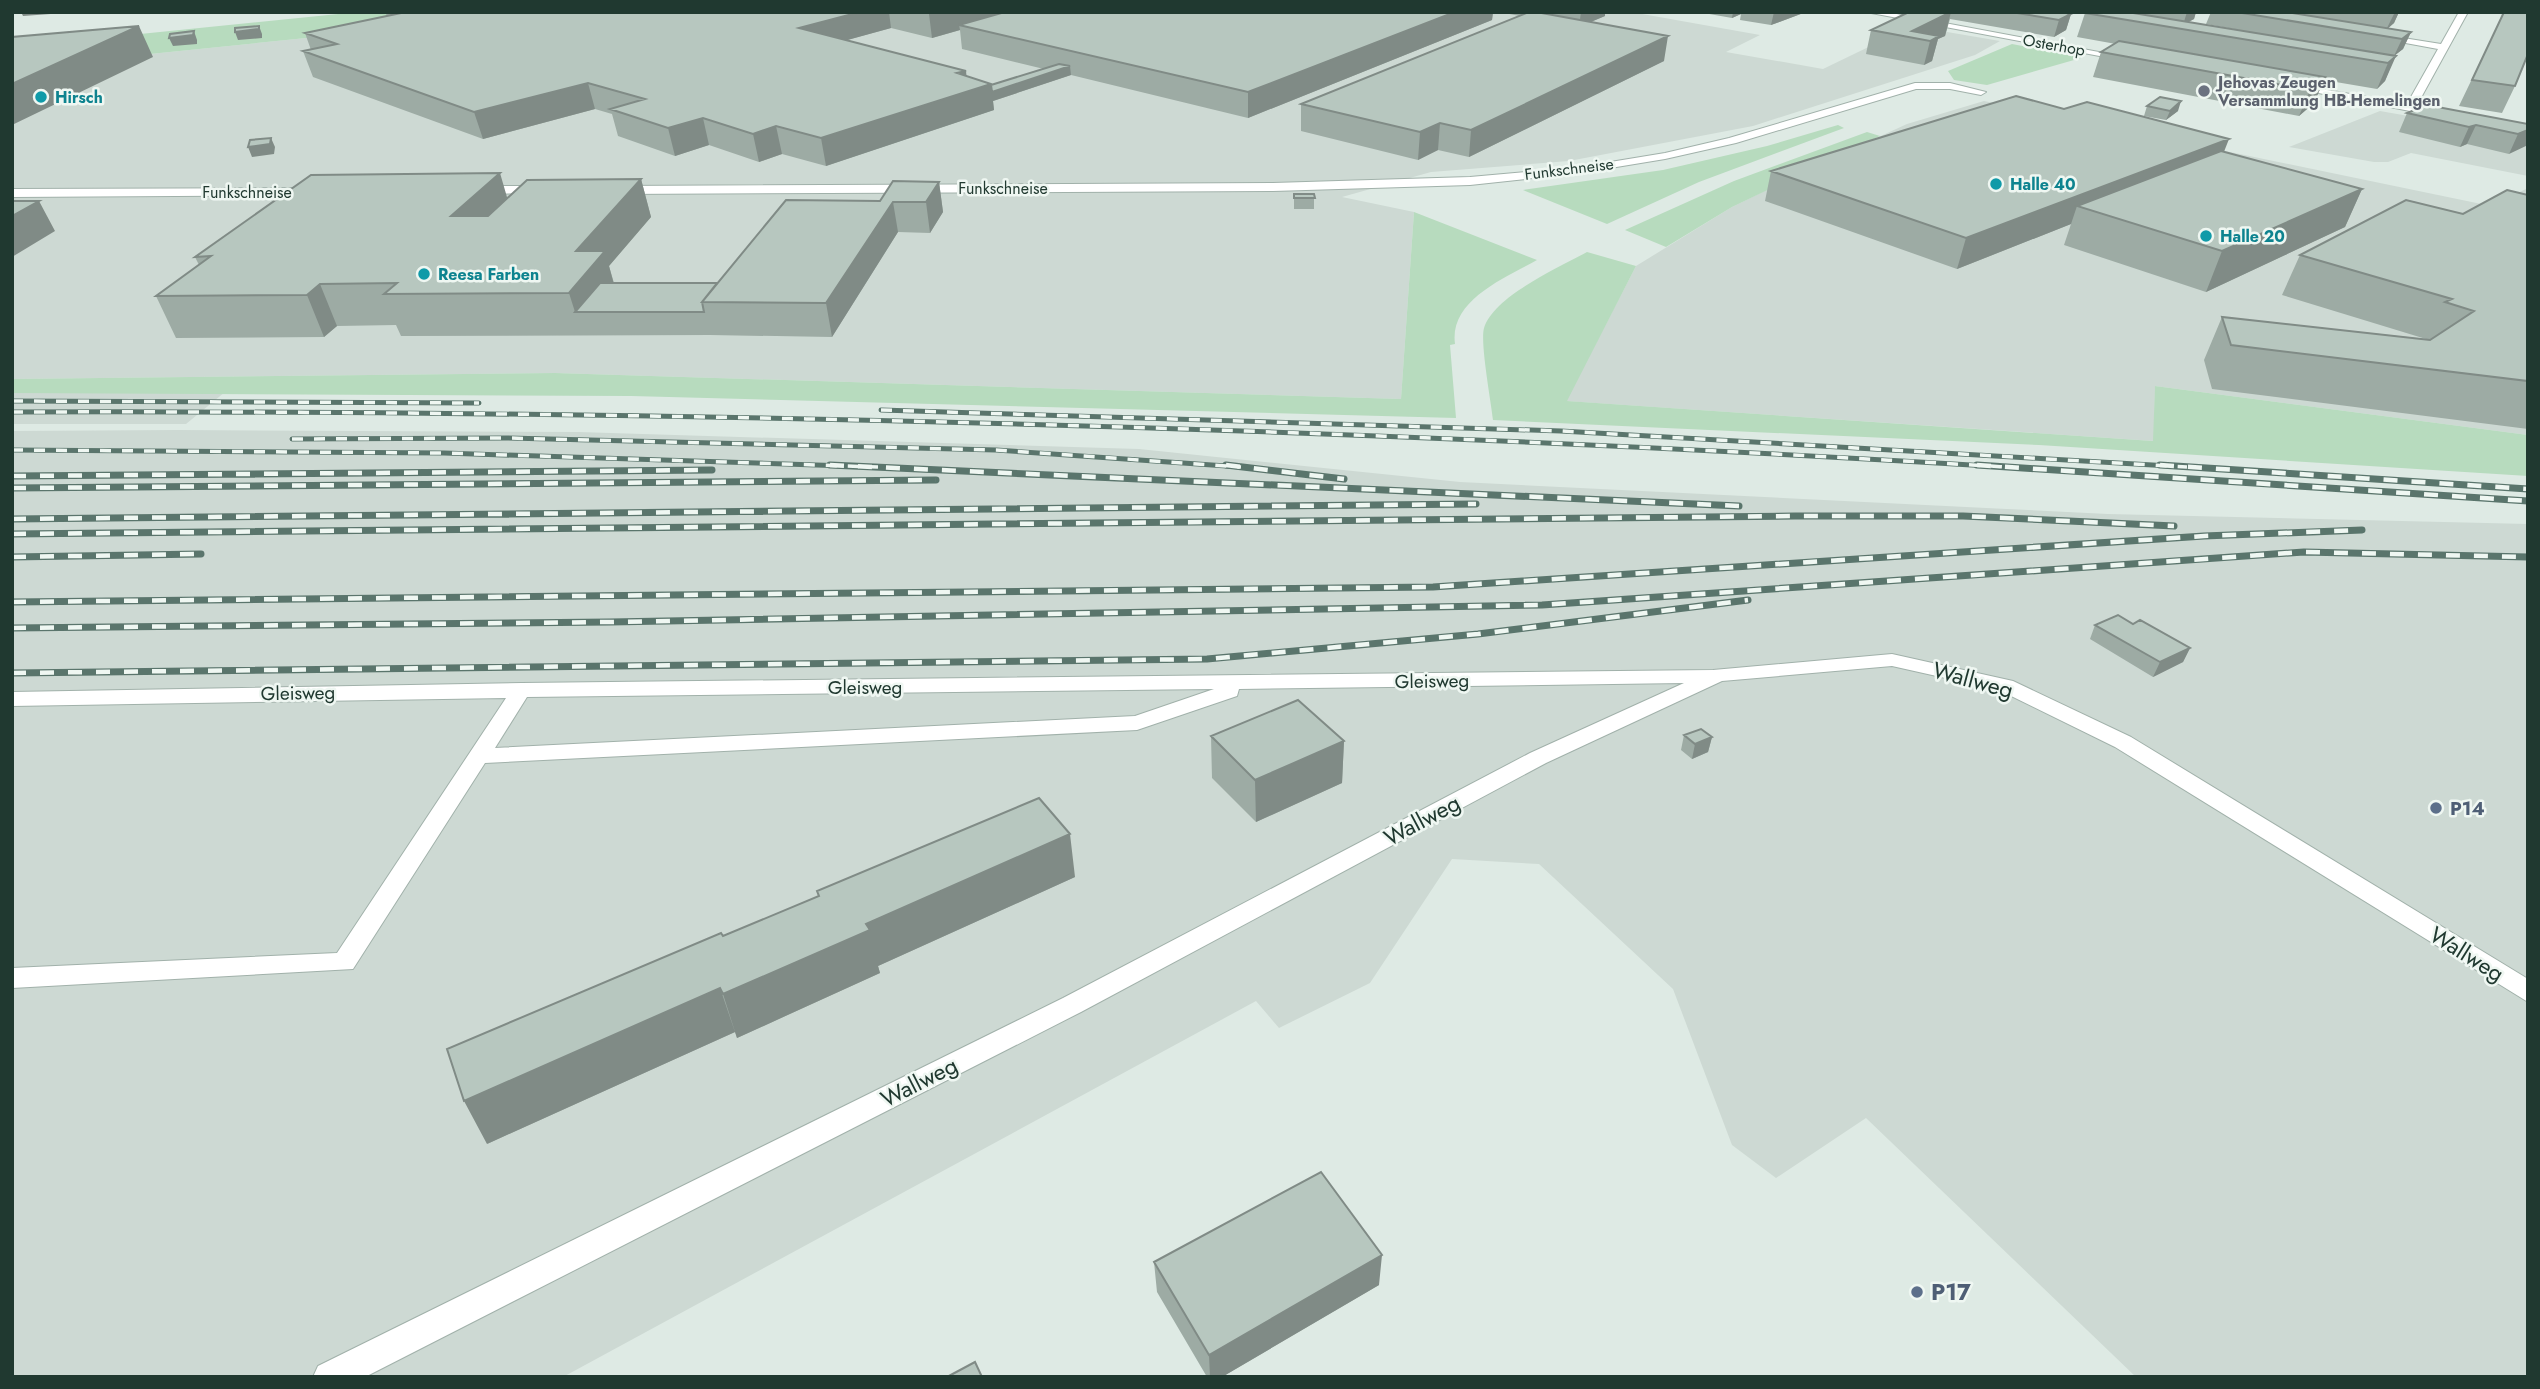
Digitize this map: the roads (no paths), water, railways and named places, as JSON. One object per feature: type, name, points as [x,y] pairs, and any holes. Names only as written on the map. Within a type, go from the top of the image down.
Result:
[{"type":"street","name":"Osterhop","points":[[1870,12],[2143,61]]},
{"type":"street","points":[[2410,108],[2465,12]]},
{"type":"street","points":[[2362,34],[2443,47]]},
{"type":"street","points":[[2275,84],[2463,117]]},
{"type":"street","name":"Funkschneise","points":[[608,190],[1259,187],[1470,181],[1580,170],[1665,156],[1732,141],[1915,86],[1950,86],[1981,92]]},
{"type":"street","points":[[469,190],[552,190]]},
{"type":"street","name":"Funkschneise","points":[[12,192],[331,191]]},
{"type":"street","name":"Wallweg","points":[[330,1377],[1072,1005],[1538,758],[1718,676],[1892,660],[2006,685],[2123,742],[2528,992]]},
{"type":"street","name":"Gleisweg","points":[[12,699],[522,689],[1248,684],[1718,676]]},
{"type":"street","points":[[479,756],[1137,723],[1248,684]]},
{"type":"street","points":[[12,978],[344,962],[522,689]]},
{"type":"railway","points":[[12,401],[479,403]]},
{"type":"railway","points":[[881,410],[1561,431],[2187,467]]},
{"type":"railway","points":[[12,412],[511,414],[1009,424],[1508,441],[2006,467]]},
{"type":"railway","points":[[292,439],[507,438],[996,450],[1241,467]]},
{"type":"railway","points":[[12,450],[444,453],[865,467]]},
{"type":"railway","points":[[830,465],[865,467]]},
{"type":"railway","points":[[1226,465],[1344,479]]},
{"type":"railway","points":[[1977,465],[2528,501]]},
{"type":"railway","points":[[2160,465],[2528,489]]},
{"type":"railway","points":[[865,467],[878,467]]},
{"type":"railway","points":[[865,467],[1739,506]]},
{"type":"railway","points":[[12,476],[712,470]]},
{"type":"railway","points":[[12,488],[936,480]]},
{"type":"railway","points":[[12,519],[1476,504]]},
{"type":"railway","points":[[12,534],[1795,516],[1963,516],[2174,526]]},
{"type":"railway","points":[[12,602],[1433,587],[2204,536],[2362,530]]},
{"type":"railway","points":[[12,628],[610,622],[1542,605],[2304,552],[2528,557]]},
{"type":"railway","points":[[12,557],[201,554]]},
{"type":"railway","points":[[12,673],[1207,659],[1478,634],[1748,600]]},
{"type":"place","name":"Jehovas Zeugen Versammlung HB-Hemelingen","points":[[2204,91]]},
{"type":"place","name":"Hirsch","points":[[41,97]]},
{"type":"place","name":"Halle 40","points":[[1996,184]]},
{"type":"place","name":"Halle 20","points":[[2206,236]]},
{"type":"place","name":"Reesa Farben","points":[[424,274]]},
{"type":"place","name":"P14","points":[[2436,808]]},
{"type":"place","name":"P17","points":[[1917,1292]]}]
